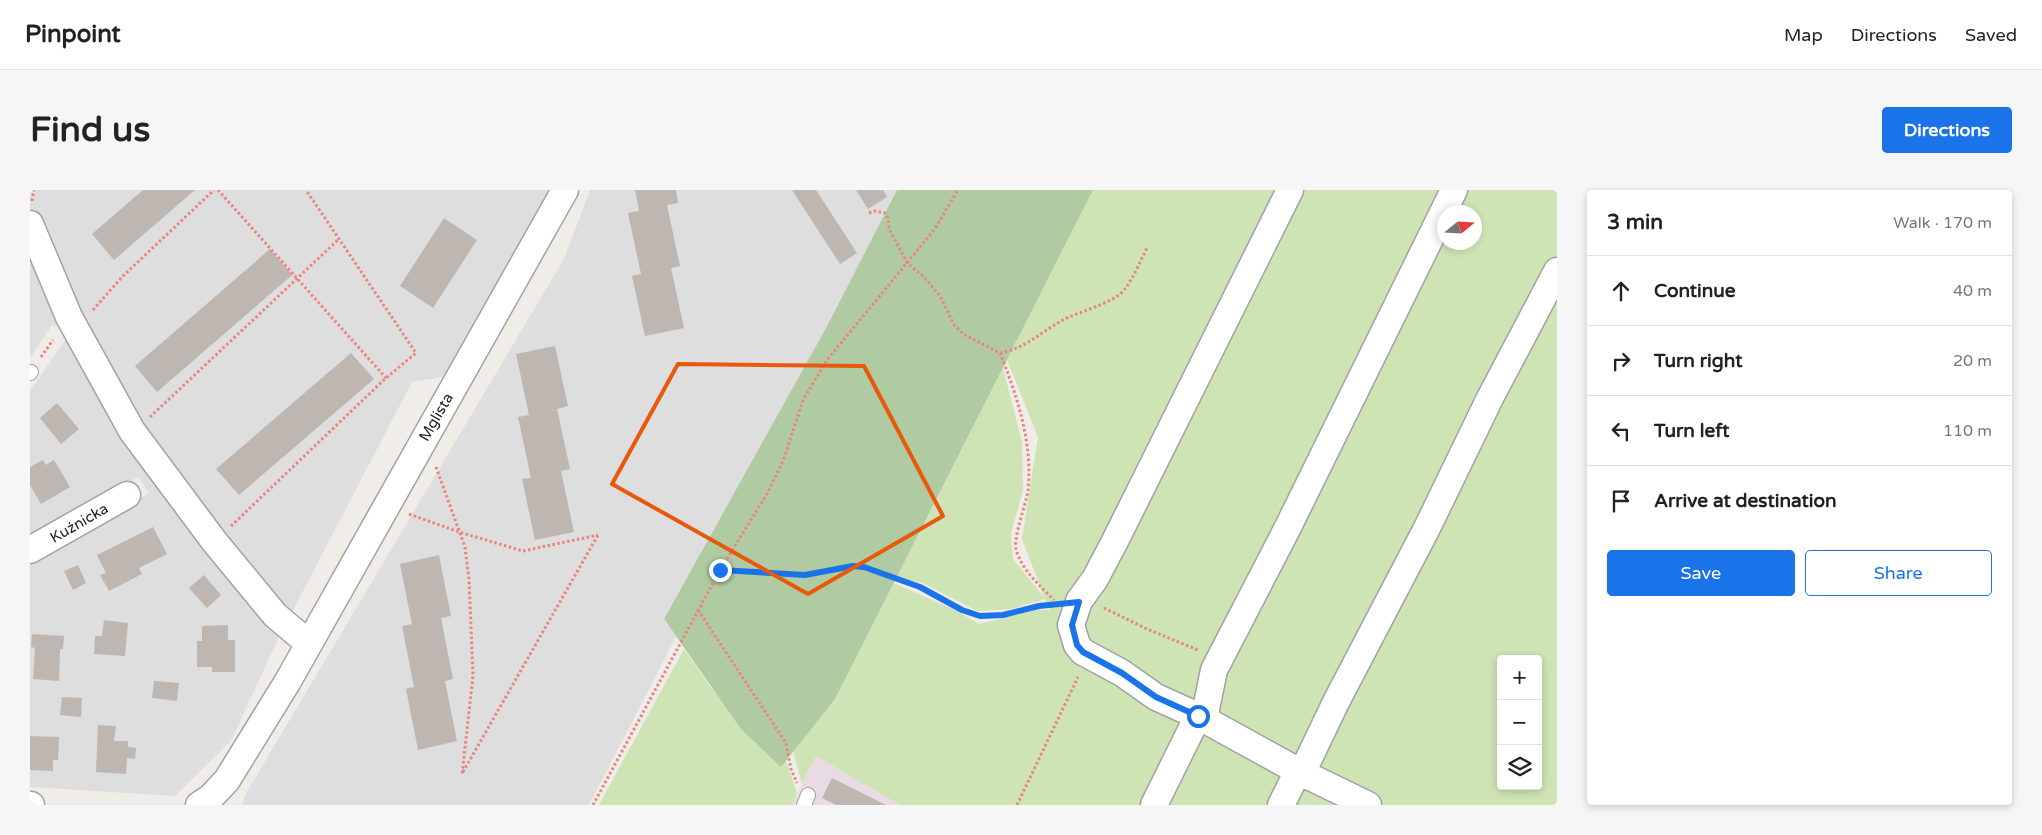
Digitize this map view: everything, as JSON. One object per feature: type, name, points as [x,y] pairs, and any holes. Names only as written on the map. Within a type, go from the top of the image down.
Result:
[{"type":"street","name":"Mglista","points":[[211,802],[244,753],[308,644],[565,190]]},
{"type":"street","points":[[1290,190],[1095,578],[1068,603],[1077,645],[1090,658],[1122,673],[1156,697],[1201,718],[1300,772],[1368,805]]},
{"type":"street","points":[[1154,805],[1201,718],[1214,670],[1287,529],[1454,190]]},
{"type":"street","points":[[30,224],[73,325],[132,431],[214,541],[275,615],[308,644]]},
{"type":"street","points":[[1281,805],[1427,528],[1490,398],[1557,271]]},
{"type":"street","name":"Kuźnicka","points":[[30,550],[127,495]]},
{"type":"path","points":[[30,372],[73,325],[93,310],[122,277],[214,190]]},
{"type":"path","points":[[218,190],[386,378]]},
{"type":"path","points":[[214,541],[386,378],[416,353],[306,190]]},
{"type":"path","points":[[593,805],[720,570],[768,494],[783,461],[803,400],[814,379],[827,360],[908,264],[934,230],[958,190]]},
{"type":"path","points":[[869,212],[885,213],[888,218],[889,229],[908,264],[923,276],[940,296],[954,324],[963,334],[1000,353],[1010,352],[1028,344],[1061,321],[1097,307],[1125,290],[1147,248]]},
{"type":"path","points":[[132,431],[158,410],[340,238]]},
{"type":"path","points":[[1000,353],[1013,388],[1028,444],[1028,491],[1021,523],[1015,536],[1015,548],[1034,581],[1052,598]]},
{"type":"path","points":[[385,506],[458,532],[523,551],[598,535],[462,775],[473,676],[470,579],[465,548],[458,532],[436,464]]},
{"type":"path","points":[[720,570],[805,575],[853,566],[864,567],[920,587],[962,610],[980,616],[1003,615],[1039,606],[1068,603],[1100,606],[1147,629],[1198,650]]},
{"type":"path","points":[[698,610],[786,743],[791,769],[807,799]]},
{"type":"path","points":[[1017,805],[1080,673],[1090,658]]},
{"type":"highlighted area","points":[[678,364],[864,366],[943,516],[808,594],[612,484]]},
{"type":"shaded area","points":[[30,190],[555,190],[447,376],[412,382],[277,641],[231,741],[175,796],[30,787],[30,563],[149,493],[138,477],[30,537],[30,391],[72,330],[52,325],[30,358]]},
{"type":"shaded area","points":[[590,190],[897,190],[826,328],[664,619],[676,637],[589,805],[243,805],[245,795],[564,259]]},
{"type":"shaded area","points":[[816,756],[900,805],[792,805]]},
{"type":"green space","points":[[897,190],[1093,190],[835,699],[781,767],[741,729],[664,619],[826,328]]},
{"type":"green space","points":[[1093,190],[1557,190],[1557,805],[900,805],[816,756],[802,784],[793,751],[835,699],[894,583],[955,610],[979,624],[1037,610],[1050,610],[1045,599],[1012,609],[977,611],[923,583],[897,577],[1003,368],[1022,442],[1023,491],[1011,533],[1013,559],[1044,597],[1022,539],[1038,437],[1007,360]]},
{"type":"green space","points":[[684,649],[711,688],[781,767],[786,761],[797,793],[792,805],[599,805]]},
{"type":"building","points":[[143,190],[195,190],[114,260],[92,234]]},
{"type":"building","points":[[635,190],[676,190],[678,203],[667,205],[680,266],[671,268],[684,328],[645,336],[632,276],[641,274],[628,213],[639,211]]},
{"type":"building","points":[[792,190],[816,190],[857,253],[840,264]]},
{"type":"building","points":[[856,190],[883,190],[887,197],[868,209]]},
{"type":"building","points":[[444,218],[477,240],[433,308],[400,286]]},
{"type":"building","points":[[270,249],[292,275],[157,392],[135,366]]},
{"type":"building","points":[[555,346],[568,406],[557,409],[570,469],[561,471],[574,532],[535,540],[522,479],[531,478],[518,417],[529,415],[516,354]]},
{"type":"building","points":[[351,353],[374,379],[239,495],[216,469]]},
{"type":"building","points":[[57,403],[79,429],[61,444],[40,418]]},
{"type":"building","points":[[43,460],[46,465],[54,460],[70,487],[41,504],[30,485],[30,467]]},
{"type":"building","points":[[153,527],[167,554],[139,568],[142,574],[109,591],[100,575],[106,573],[97,555]]},
{"type":"building","points":[[439,555],[451,616],[441,618],[453,679],[445,681],[457,741],[418,750],[406,689],[414,687],[402,626],[412,624],[400,564]]},
{"type":"building","points":[[78,565],[86,583],[73,590],[64,571]]},
{"type":"building","points":[[204,575],[221,595],[207,608],[189,588]]},
{"type":"building","points":[[104,620],[128,623],[125,656],[94,654],[95,636],[102,636]]},
{"type":"building","points":[[228,625],[228,640],[235,640],[235,672],[212,672],[212,667],[197,667],[197,641],[202,641],[202,626]]},
{"type":"building","points":[[32,634],[64,636],[63,649],[60,649],[59,681],[33,679],[35,648],[31,647]]},
{"type":"building","points":[[154,681],[179,683],[177,701],[152,698]]},
{"type":"building","points":[[62,697],[82,698],[81,717],[60,715]]},
{"type":"building","points":[[98,725],[116,726],[114,741],[128,741],[128,747],[136,748],[135,759],[127,758],[126,774],[96,772]]},
{"type":"building","points":[[30,736],[59,737],[58,760],[53,760],[53,771],[30,770]]},
{"type":"building","points":[[832,778],[886,805],[836,805],[822,798]]},
{"type":"route","points":[[720,570],[805,575],[822,573],[836,568],[864,567],[920,587],[962,610],[990,617],[1039,606],[1079,602],[1072,625],[1077,645],[1083,652],[1090,658],[1122,673],[1156,697],[1198,716]]}]
